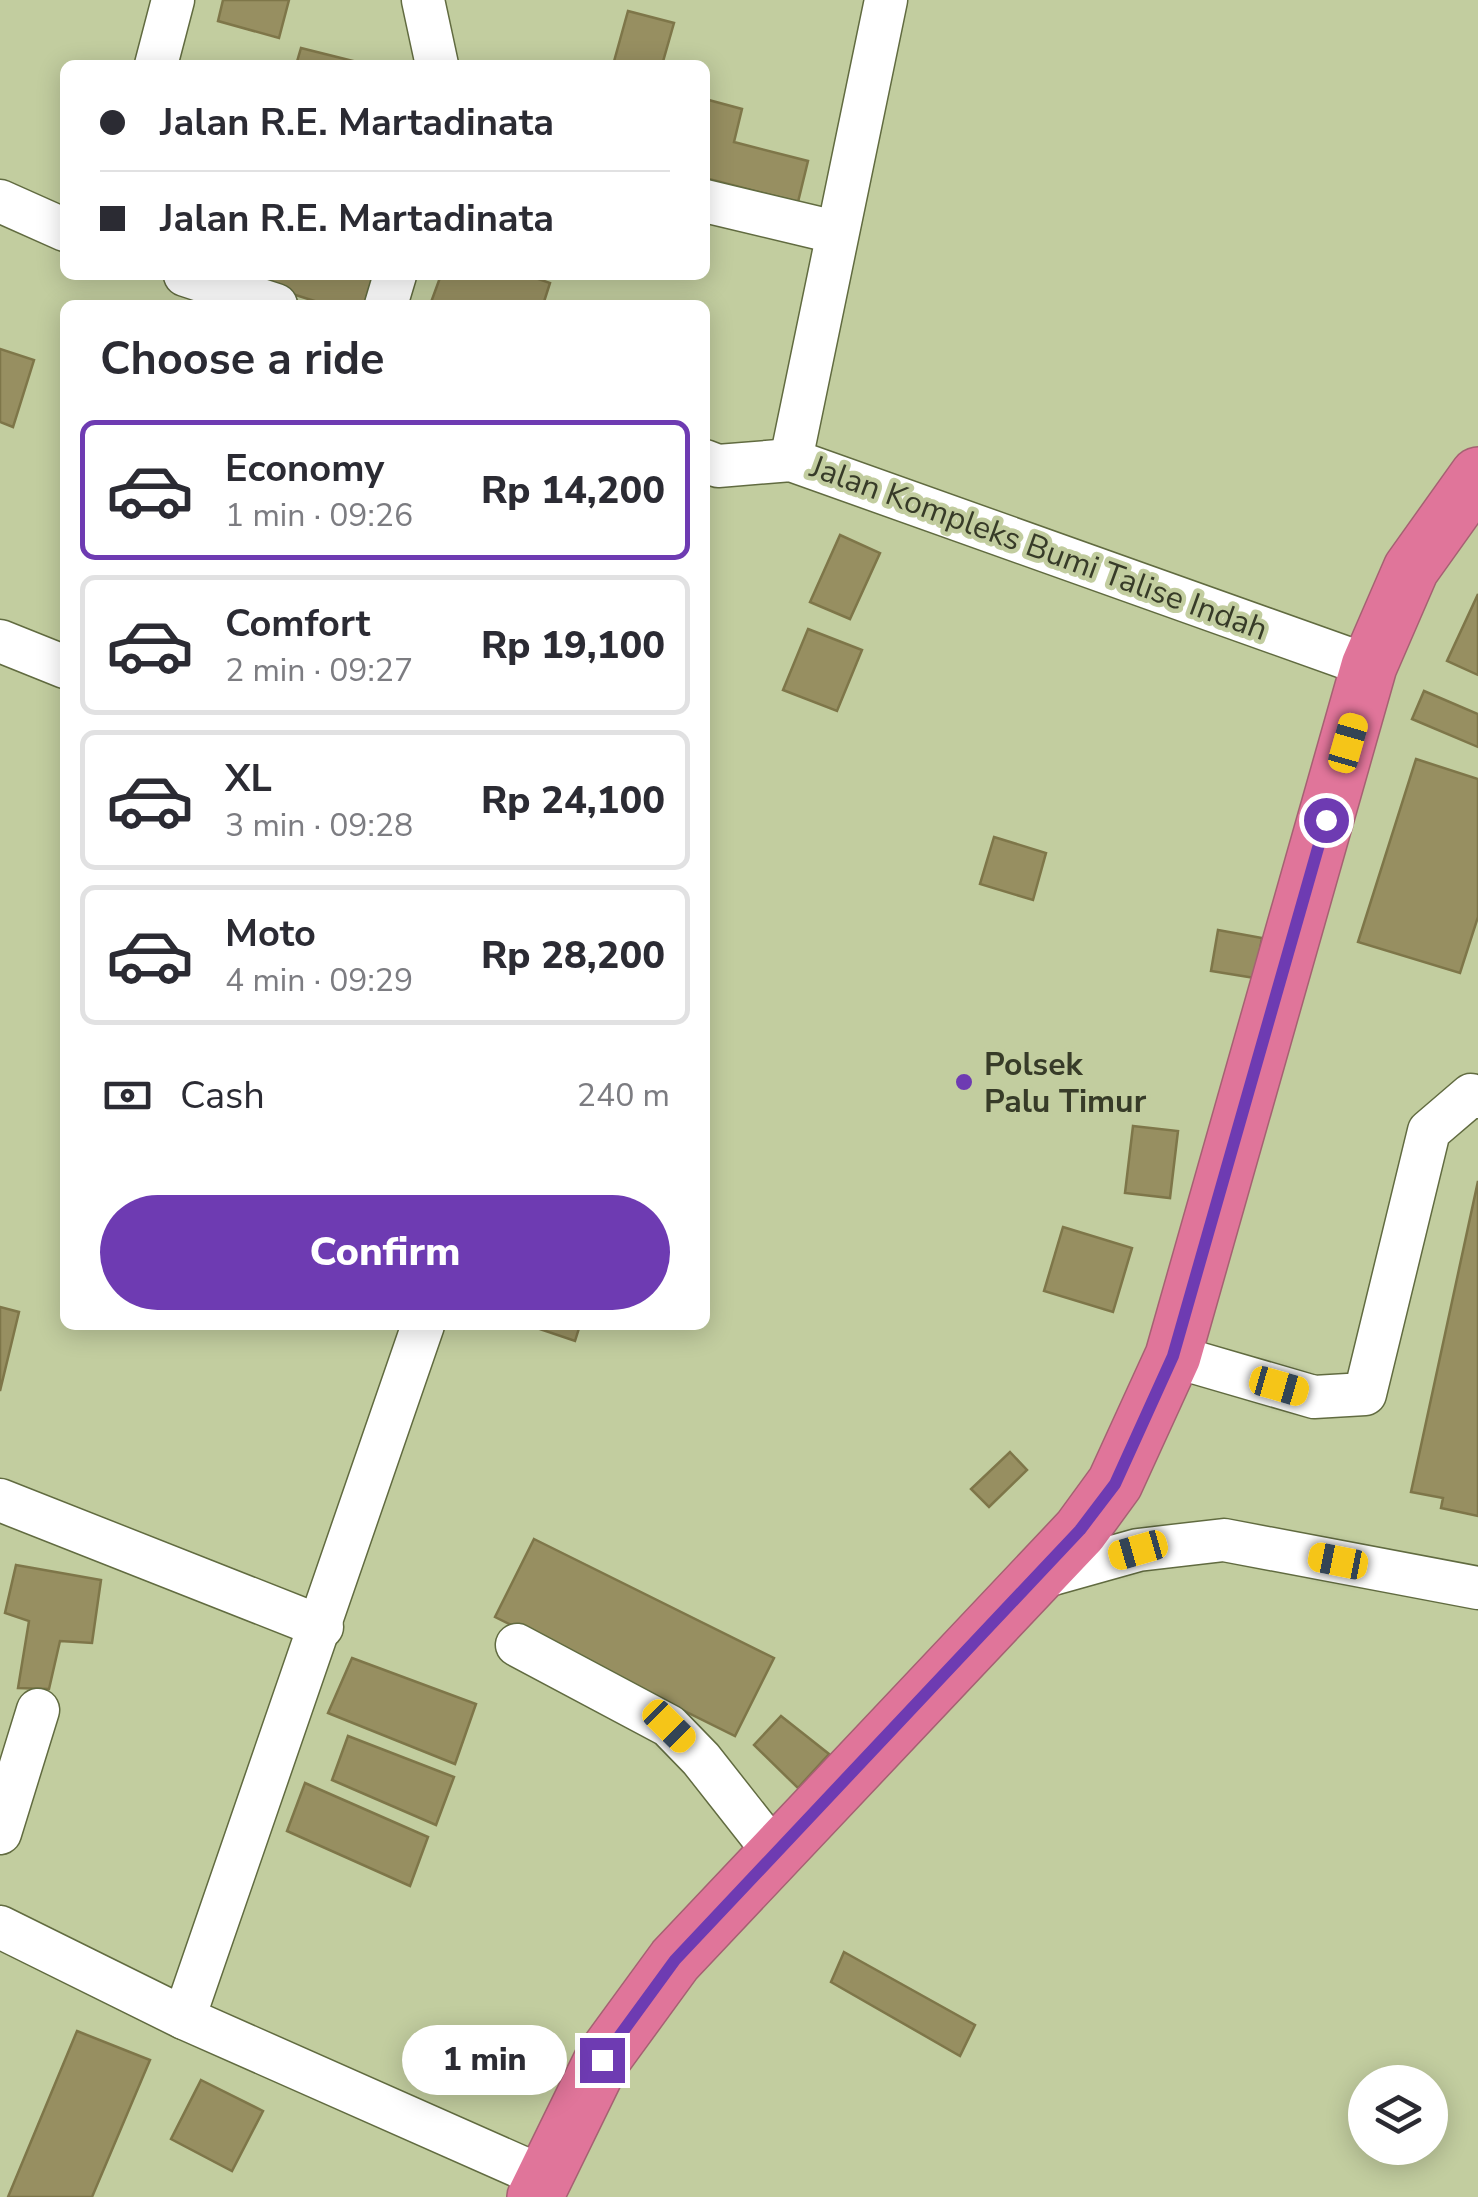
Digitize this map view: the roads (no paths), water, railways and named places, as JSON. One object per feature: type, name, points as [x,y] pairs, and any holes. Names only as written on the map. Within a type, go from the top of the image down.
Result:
[{"type":"highway","points":[[539,2187],[602,2060],[640,2002],[774,1853],[1080,1530],[1115,1484],[1173,1356],[1370,666],[1411,569],[1478,475]]},
{"type":"street","points":[[157,60],[173,0]]},
{"type":"street","points":[[423,0],[436,60]]},
{"type":"street","points":[[792,460],[879,2]]},
{"type":"street","points":[[0,202],[60,228]]},
{"type":"street","points":[[710,202],[835,232]]},
{"type":"street","points":[[200,280],[261,300]]},
{"type":"street","name":"Jalan Kompleks Bumi Talise Indah","points":[[710,476],[792,460],[1370,666]]},
{"type":"street","points":[[0,641],[60,665]]},
{"type":"street","points":[[1173,1356],[1314,1396],[1366,1394],[1429,1131],[1471,1095],[1478,1096]]},
{"type":"street","points":[[184,2018],[421,1330]]},
{"type":"street","points":[[0,1500],[322,1627]]},
{"type":"street","points":[[1031,1580],[1138,1550],[1224,1540],[1478,1588]]},
{"type":"street","points":[[517,1645],[669,1726],[774,1853]]},
{"type":"street","points":[[0,1833],[38,1710]]},
{"type":"street","points":[[0,1927],[539,2187]]},
{"type":"place","name":"Polsek Palu Timur","points":[[964,1082]]}]
